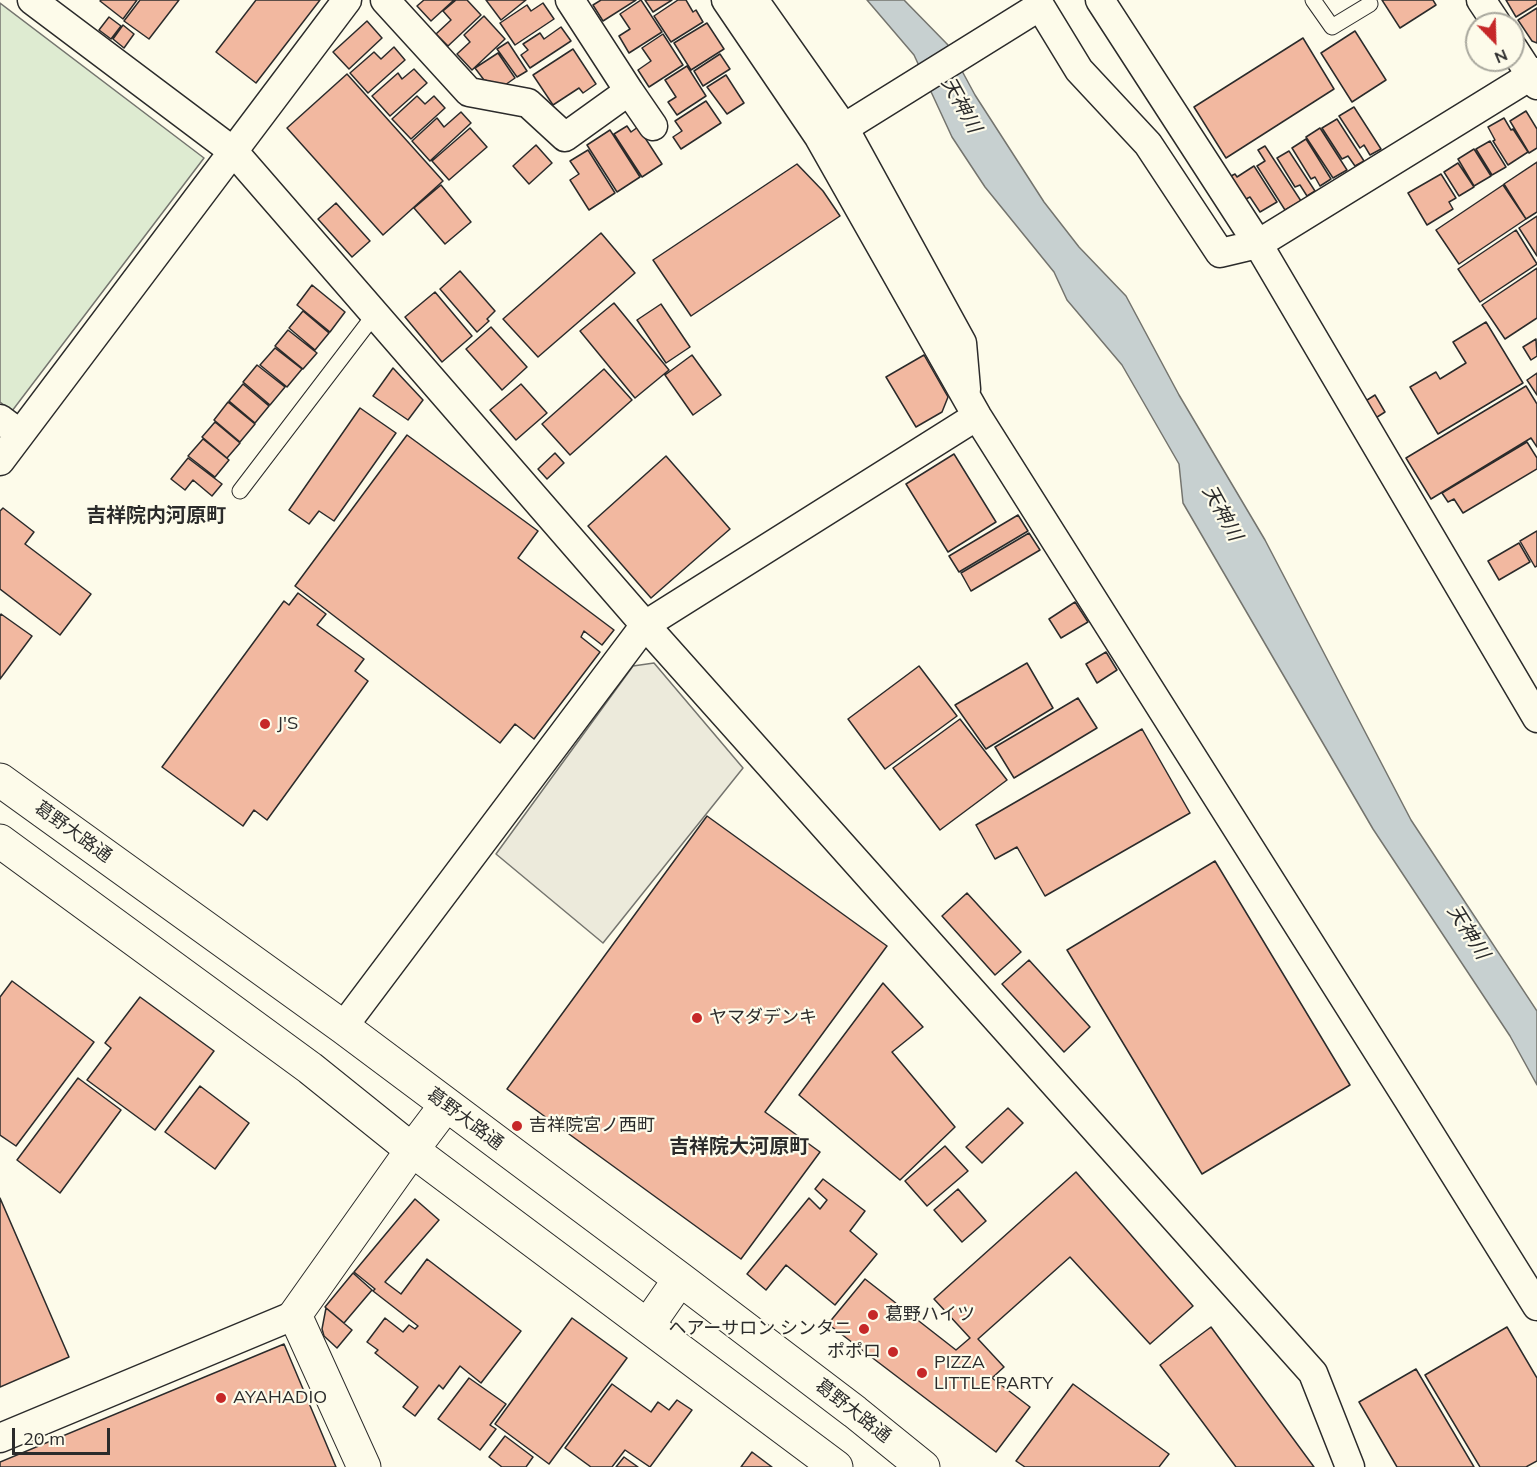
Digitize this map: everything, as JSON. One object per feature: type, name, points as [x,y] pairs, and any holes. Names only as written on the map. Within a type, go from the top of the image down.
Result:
[{"type":"main road","name":"葛野大路通","points":[[0,780],[343,1027],[680,1279],[855,1412],[923,1467]]},
{"type":"main road","points":[[53,879],[81,839]]},
{"type":"main road","points":[[0,841],[310,1068],[412,1150],[836,1467]]},
{"type":"main road","points":[[310,1068],[343,1027]]},
{"type":"main road","points":[[364,1467],[295,1315],[446,1105]]},
{"type":"main road","points":[[648,1325],[680,1279]]},
{"type":"street","points":[[32,0],[234,152],[645,625],[1313,1373],[1350,1467]]},
{"type":"street","points":[[0,461],[10,427],[234,152],[346,0]]},
{"type":"street","points":[[385,0],[469,92],[528,103],[565,137],[629,91]]},
{"type":"street","points":[[570,0],[653,126]]},
{"type":"street","points":[[726,0],[819,137],[972,408],[1537,1306]]},
{"type":"street","points":[[754,0],[844,128],[962,344],[972,408]]},
{"type":"street","points":[[1100,0],[1258,244],[1537,718]]},
{"type":"street","points":[[844,128],[1040,6],[1079,70],[1148,144],[1220,253],[1258,244],[1535,78],[1525,64]]},
{"type":"street","points":[[343,1027],[645,625],[972,408]]},
{"type":"street","points":[[0,1438],[295,1315]]},
{"type":"lane","points":[[1313,0],[1332,27],[1370,4]]},
{"type":"lane","points":[[240,491],[375,314]]},
{"type":"green space","points":[[0,3],[204,158],[12,411],[0,402]]},
{"type":"shaded area","points":[[654,663],[743,768],[603,943],[496,854],[633,666]]},
{"type":"water","name":"天神川","points":[[867,0],[904,0],[948,45],[975,95],[1044,202],[1079,247],[1126,296],[1179,395],[1265,540],[1411,820],[1537,1011],[1537,1085],[1510,1036],[1373,829],[1183,503],[1179,464],[1122,365],[1067,300],[1054,272],[985,187],[952,137],[914,55]]},
{"type":"building","points":[[101,0],[137,0],[123,19]]},
{"type":"building","points":[[140,0],[179,0],[149,39],[124,21]]},
{"type":"building","points":[[256,0],[320,0],[256,83],[216,52]]},
{"type":"building","points":[[424,0],[454,0],[431,21],[417,6]]},
{"type":"building","points":[[456,0],[467,0],[481,15],[448,46],[436,34],[451,20],[443,11]]},
{"type":"building","points":[[486,0],[526,0],[501,20]]},
{"type":"building","points":[[601,0],[636,0],[603,21],[593,5]]},
{"type":"building","points":[[641,0],[662,32],[629,53],[619,36],[630,29],[620,14]]},
{"type":"building","points":[[645,0],[672,0],[653,12]]},
{"type":"building","points":[[678,0],[686,0],[703,22],[671,42],[654,16]]},
{"type":"building","points":[[1382,0],[1433,0],[1436,5],[1400,28]]},
{"type":"building","points":[[1506,0],[1537,0],[1537,4],[1524,12],[1513,12]]},
{"type":"building","points":[[543,3],[554,19],[515,45],[500,23],[527,5],[531,11]]},
{"type":"building","points":[[1537,8],[1537,43],[1532,41],[1525,30],[1525,16]]},
{"type":"building","points":[[484,16],[505,39],[472,70],[457,54],[470,42],[464,35]]},
{"type":"building","points":[[109,17],[121,26],[111,39],[99,30]]},
{"type":"building","points":[[367,21],[382,38],[349,69],[333,52]]},
{"type":"building","points":[[707,23],[724,49],[691,70],[674,43]]},
{"type":"building","points":[[123,25],[134,34],[124,48],[113,39]]},
{"type":"building","points":[[561,27],[571,41],[530,68],[521,55],[528,50],[523,44],[540,33],[544,39]]},
{"type":"building","points":[[1355,31],[1386,80],[1352,102],[1321,53]]},
{"type":"building","points":[[663,34],[683,65],[649,87],[638,70],[651,61],[642,48]]},
{"type":"building","points":[[1303,38],[1334,89],[1226,158],[1194,107]]},
{"type":"building","points":[[508,42],[527,71],[517,77],[497,49]]},
{"type":"building","points":[[394,47],[405,60],[368,93],[350,73],[374,52],[381,59]]},
{"type":"building","points":[[573,49],[596,84],[583,93],[579,88],[553,105],[533,75]]},
{"type":"building","points":[[498,53],[515,78],[505,85],[484,80],[475,68]]},
{"type":"building","points":[[720,54],[730,69],[703,86],[694,71]]},
{"type":"building","points":[[687,66],[706,96],[677,115],[668,102],[676,97],[665,80]]},
{"type":"building","points":[[414,69],[427,83],[390,116],[372,96],[398,73],[402,79]]},
{"type":"building","points":[[347,74],[443,181],[383,235],[287,128]]},
{"type":"building","points":[[726,75],[744,103],[727,114],[707,87]]},
{"type":"building","points":[[417,96],[425,104],[434,96],[445,108],[411,139],[392,119]]},
{"type":"building","points":[[706,101],[721,123],[681,149],[673,137],[682,131],[675,121]]},
{"type":"building","points":[[1354,107],[1381,149],[1370,155],[1364,145],[1360,148],[1339,116]]},
{"type":"building","points":[[1526,111],[1537,129],[1537,148],[1529,153],[1510,121]]},
{"type":"building","points":[[461,112],[471,123],[430,161],[412,141],[437,118],[444,127]]},
{"type":"building","points":[[1504,118],[1528,152],[1508,165],[1493,141],[1495,140],[1488,127]]},
{"type":"building","points":[[1337,119],[1364,161],[1355,166],[1348,156],[1342,159],[1322,128]]},
{"type":"building","points":[[627,126],[631,132],[638,127],[662,164],[642,177],[614,134]]},
{"type":"building","points":[[470,128],[487,147],[449,180],[432,161]]},
{"type":"building","points":[[1320,128],[1347,170],[1333,178],[1306,137]]},
{"type":"building","points":[[610,130],[640,177],[617,192],[587,145]]},
{"type":"building","points":[[1306,139],[1331,179],[1320,186],[1315,177],[1311,179],[1292,148]]},
{"type":"building","points":[[1490,141],[1506,167],[1492,175],[1476,149]]},
{"type":"building","points":[[536,145],[552,163],[529,184],[513,166]]},
{"type":"building","points":[[1265,146],[1301,201],[1285,210],[1257,166],[1265,161],[1258,150]]},
{"type":"building","points":[[1474,149],[1491,176],[1474,186],[1458,159]]},
{"type":"building","points":[[588,150],[615,193],[589,210],[570,180],[579,174],[570,161]]},
{"type":"building","points":[[1289,151],[1315,191],[1307,196],[1300,185],[1295,187],[1277,158]]},
{"type":"building","points":[[1537,162],[1537,212],[1526,219],[1504,184]]},
{"type":"building","points":[[1458,163],[1474,187],[1459,196],[1444,172]]},
{"type":"building","points":[[797,164],[823,191],[840,216],[691,316],[653,260]]},
{"type":"building","points":[[1254,166],[1277,202],[1260,212],[1250,197],[1244,200],[1229,177],[1235,174],[1237,177]]},
{"type":"building","points":[[1441,174],[1456,198],[1449,202],[1453,209],[1427,225],[1408,193]]},
{"type":"building","points":[[441,185],[471,222],[445,244],[414,208]]},
{"type":"building","points":[[1503,185],[1526,219],[1459,264],[1436,230]]},
{"type":"building","points":[[336,203],[370,241],[352,257],[318,219]]},
{"type":"building","points":[[1537,216],[1537,256],[1519,228]]},
{"type":"building","points":[[1516,230],[1537,264],[1480,302],[1458,269]]},
{"type":"building","points":[[601,233],[635,273],[538,357],[503,319]]},
{"type":"building","points":[[1537,268],[1537,318],[1505,339],[1482,305]]},
{"type":"building","points":[[460,271],[495,311],[487,319],[489,321],[477,332],[440,289]]},
{"type":"building","points":[[312,285],[345,312],[330,332],[297,305]]},
{"type":"building","points":[[435,292],[472,336],[442,362],[405,317]]},
{"type":"building","points":[[614,303],[669,370],[635,398],[580,331]]},
{"type":"building","points":[[661,304],[690,347],[666,363],[637,320]]},
{"type":"building","points":[[303,311],[329,333],[315,350],[289,328]]},
{"type":"building","points":[[1486,322],[1523,383],[1438,434],[1410,387],[1436,372],[1440,379],[1466,363],[1453,342]]},
{"type":"building","points":[[491,327],[527,367],[502,390],[466,349]]},
{"type":"building","points":[[288,330],[317,353],[303,369],[275,346]]},
{"type":"building","points":[[1536,339],[1537,356],[1531,360],[1523,347]]},
{"type":"building","points":[[275,348],[302,369],[287,387],[260,365]]},
{"type":"building","points":[[692,355],[721,395],[693,415],[665,375]]},
{"type":"building","points":[[924,355],[948,397],[942,412],[916,427],[886,377]]},
{"type":"building","points":[[257,365],[285,387],[270,405],[243,382]]},
{"type":"building","points":[[393,368],[423,400],[408,420],[373,396]]},
{"type":"building","points":[[604,369],[632,400],[570,455],[542,424]]},
{"type":"building","points":[[1537,373],[1537,395],[1527,380]]},
{"type":"building","points":[[243,384],[269,406],[255,423],[229,401]]},
{"type":"building","points":[[521,384],[547,413],[516,440],[490,410]]},
{"type":"building","points":[[1526,386],[1537,404],[1537,447],[1531,438],[1431,499],[1406,458]]},
{"type":"building","points":[[1375,395],[1385,412],[1374,419],[1364,402]]},
{"type":"building","points":[[228,402],[255,424],[240,442],[214,420]]},
{"type":"building","points":[[360,408],[396,433],[334,521],[319,511],[309,524],[289,510]]},
{"type":"building","points":[[215,422],[240,443],[227,458],[202,437]]},
{"type":"building","points":[[407,435],[538,531],[518,558],[614,630],[602,645],[584,631],[581,637],[600,652],[534,739],[515,724],[500,743],[295,586]]},
{"type":"building","points":[[203,439],[229,460],[215,477],[188,456]]},
{"type":"building","points":[[1527,442],[1537,458],[1537,469],[1463,513],[1454,499],[1448,502],[1442,493]]},
{"type":"building","points":[[555,453],[564,463],[547,479],[538,469]]},
{"type":"building","points":[[954,454],[996,522],[948,552],[906,484]]},
{"type":"building","points":[[666,456],[730,529],[651,598],[588,526]]},
{"type":"building","points":[[188,458],[222,484],[212,496],[193,480],[185,490],[171,479]]},
{"type":"building","points":[[3,508],[34,532],[25,544],[91,594],[60,635],[0,589],[0,511]]},
{"type":"building","points":[[1018,515],[1028,531],[959,572],[949,556]]},
{"type":"building","points":[[1537,531],[1537,566],[1535,567],[1520,541]]},
{"type":"building","points":[[1029,533],[1040,550],[971,591],[961,573]]},
{"type":"building","points":[[1519,543],[1530,562],[1499,580],[1488,561]]},
{"type":"building","name":"J'S","points":[[298,593],[326,614],[317,625],[364,659],[355,671],[368,681],[267,820],[254,810],[243,826],[162,767],[284,601],[289,605]]},
{"type":"building","points":[[1075,602],[1088,622],[1061,638],[1049,619]]},
{"type":"building","points":[[1,614],[32,636],[0,679],[0,616]]},
{"type":"building","points":[[1106,652],[1117,670],[1097,683],[1086,664]]},
{"type":"building","points":[[1027,663],[1053,708],[986,749],[955,705]]},
{"type":"building","points":[[919,666],[957,716],[885,769],[848,719]]},
{"type":"building","points":[[1078,698],[1097,728],[1014,778],[995,747]]},
{"type":"building","points":[[960,719],[1007,780],[940,830],[893,768]]},
{"type":"building","points":[[1142,729],[1190,813],[1045,896],[1017,847],[995,859],[976,825]]},
{"type":"building","name":"ヤマダデンキ","points":[[707,816],[887,946],[765,1112],[820,1152],[741,1259],[507,1089]]},
{"type":"building","points":[[1215,861],[1350,1085],[1202,1174],[1067,950]]},
{"type":"building","points":[[967,893],[1021,952],[995,975],[942,916]]},
{"type":"building","points":[[1029,960],[1090,1027],[1064,1052],[1002,984]]},
{"type":"building","points":[[12,981],[94,1042],[16,1146],[0,1135],[0,997]]},
{"type":"building","points":[[883,983],[923,1027],[892,1052],[955,1127],[900,1180],[799,1095]]},
{"type":"building","points":[[140,997],[214,1051],[155,1130],[87,1080],[111,1048],[105,1043]]},
{"type":"building","points":[[78,1078],[121,1110],[60,1193],[17,1160]]},
{"type":"building","points":[[200,1086],[249,1123],[215,1169],[165,1132]]},
{"type":"building","points":[[1008,1108],[1023,1123],[982,1163],[966,1147]]},
{"type":"building","points":[[945,1146],[968,1171],[927,1206],[905,1181]]},
{"type":"building","name":"葛野ハイツ","points":[[1076,1172],[1193,1306],[1150,1344],[1070,1257],[978,1339],[1004,1367],[992,1378],[1030,1407],[996,1452],[828,1324],[865,1279],[956,1350],[970,1338],[934,1299]]},
{"type":"building","points":[[823,1179],[865,1211],[850,1231],[877,1254],[835,1305],[786,1265],[766,1290],[747,1274],[809,1198],[820,1209],[827,1200],[815,1189]]},
{"type":"building","points":[[958,1189],[986,1221],[962,1242],[934,1210]]},
{"type":"building","points":[[0,1198],[69,1357],[0,1387]]},
{"type":"building","points":[[415,1199],[439,1220],[385,1282],[401,1294],[427,1259],[521,1331],[481,1383],[460,1366],[443,1389],[439,1385],[415,1416],[403,1407],[418,1387],[375,1353],[378,1350],[367,1342],[385,1318],[403,1332],[409,1325],[415,1329],[418,1326],[373,1291],[375,1289],[354,1272]]},
{"type":"building","points":[[353,1273],[372,1290],[344,1323],[325,1307]]},
{"type":"building","points":[[326,1308],[352,1330],[337,1348],[324,1336],[322,1329]]},
{"type":"building","points":[[572,1318],[627,1358],[549,1464],[495,1424]]},
{"type":"building","points":[[1211,1327],[1314,1467],[1236,1467],[1160,1365]]},
{"type":"building","points":[[1507,1327],[1537,1378],[1537,1461],[1526,1467],[1480,1467],[1425,1375]]},
{"type":"building","name":"AYAHADIO","points":[[284,1344],[336,1467],[0,1467],[0,1462]]},
{"type":"building","points":[[1416,1369],[1474,1467],[1397,1467],[1359,1402]]},
{"type":"building","points":[[469,1378],[506,1404],[490,1425],[496,1429],[480,1450],[438,1419]]},
{"type":"building","points":[[612,1384],[651,1412],[658,1402],[669,1410],[677,1400],[692,1410],[650,1467],[625,1450],[612,1467],[591,1467],[565,1448]]},
{"type":"building","points":[[1073,1384],[1169,1454],[1159,1467],[1025,1467],[1016,1461]]},
{"type":"building","points":[[505,1436],[533,1457],[526,1467],[502,1467],[489,1457]]},
{"type":"building","points":[[752,1452],[772,1467],[741,1467]]},
{"type":"building","points":[[624,1457],[638,1467],[616,1467]]},
{"type":"place","name":"J'S","points":[[265,724]]},
{"type":"place","name":"ヤマダデンキ","points":[[697,1018]]},
{"type":"place","name":"吉祥院宮ノ西町","points":[[517,1126]]},
{"type":"place","name":"葛野ハイツ","points":[[873,1315]]},
{"type":"place","name":"ヘアーサロン シンタニ","points":[[864,1329]]},
{"type":"place","name":"ポポロ","points":[[893,1352]]},
{"type":"place","name":"PIZZA LITTLE PARTY","points":[[922,1373]]},
{"type":"place","name":"AYAHADIO","points":[[221,1398]]},
{"type":"district","name":"吉祥院内河原町","points":[[156,516]]},
{"type":"district","name":"吉祥院大河原町","points":[[739,1147]]}]
